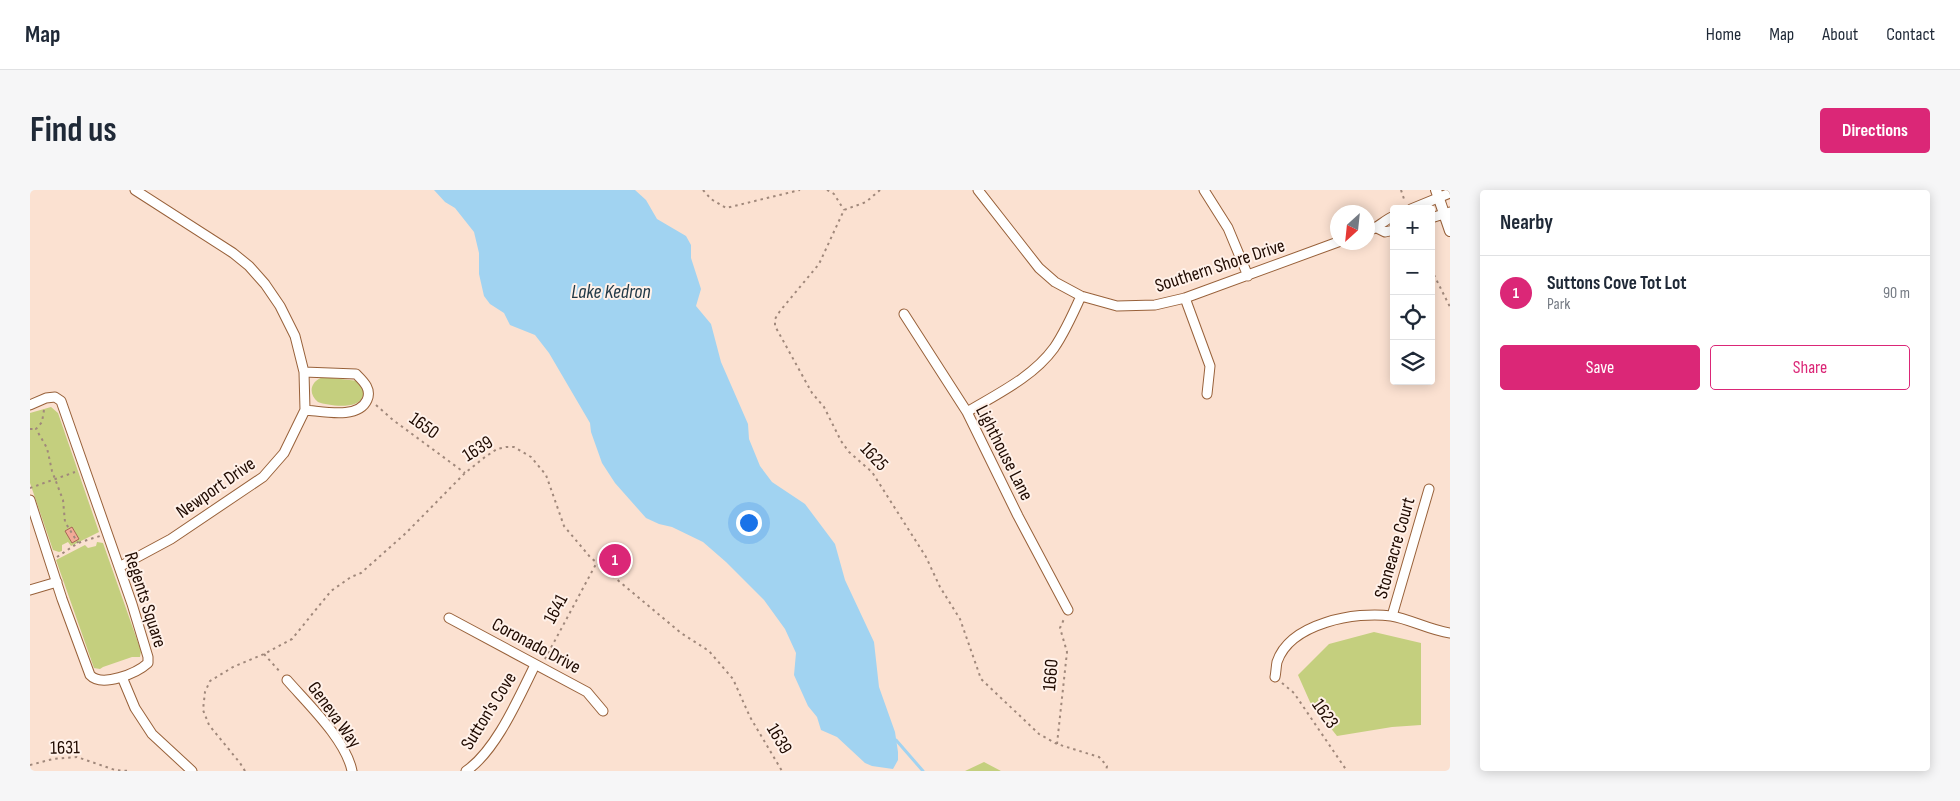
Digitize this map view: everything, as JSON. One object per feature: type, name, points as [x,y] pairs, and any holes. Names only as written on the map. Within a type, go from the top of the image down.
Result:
[{"type":"street","name":"Newport Drive","points":[[119,567],[171,539],[263,477],[284,453],[305,410],[304,372],[294,336],[280,306],[265,284],[233,253],[135,190]]},
{"type":"street","name":"Southern Shore Drive","points":[[978,190],[1039,268],[1055,282],[1081,296],[1117,306],[1137,307],[1155,305],[1185,298],[1330,245]]},
{"type":"street","points":[[1204,190],[1228,228],[1248,276]]},
{"type":"street","points":[[1416,205],[1437,194],[1450,193]]},
{"type":"street","points":[[1437,194],[1447,213],[1450,231]]},
{"type":"street","points":[[1435,217],[1447,213]]},
{"type":"street","points":[[1390,218],[1377,228],[1385,232],[1390,231]]},
{"type":"street","points":[[967,412],[1016,382],[1041,363],[1059,341],[1081,296]]},
{"type":"street","points":[[1185,298],[1210,366],[1207,394]]},
{"type":"street","name":"Lighthouse Lane","points":[[904,314],[967,412],[1018,516],[1068,610]]},
{"type":"street","points":[[304,372],[356,374],[366,383],[369,394],[364,405],[356,411],[305,410]]},
{"type":"street","name":"Regents Square","points":[[30,500],[90,675],[102,681],[122,676],[143,667],[148,662],[148,657],[119,567],[61,401],[55,397],[42,400]]},
{"type":"street","points":[[30,405],[42,400]]},
{"type":"street","name":"Stoneacre Court","points":[[1392,616],[1429,489]]},
{"type":"street","points":[[30,590],[57,582]]},
{"type":"street","points":[[1275,678],[1277,662],[1283,651],[1305,632],[1322,623],[1343,617],[1366,615],[1392,616],[1427,628],[1450,633]]},
{"type":"street","name":"Coronado Drive","points":[[449,618],[587,692],[603,710]]},
{"type":"street","name":"Sutton's Cove","points":[[466,771],[483,757],[494,742],[538,666]]},
{"type":"street","points":[[122,676],[135,708],[152,734],[192,771]]},
{"type":"street","name":"Geneva Way","points":[[287,680],[326,724],[343,750],[352,771]]},
{"type":"path","points":[[703,190],[711,199],[726,208],[800,190]]},
{"type":"path","points":[[827,190],[834,194],[844,210],[866,202],[880,190]]},
{"type":"path","points":[[1401,190],[1407,205]]},
{"type":"path","name":"1625","points":[[844,210],[819,264],[780,311],[775,319],[775,326],[812,393],[824,407],[841,441],[849,452],[872,472],[926,557],[940,587],[960,619],[981,679],[1039,734],[1057,744],[1099,757],[1106,766],[1106,771]]},
{"type":"path","points":[[1435,277],[1450,307]]},
{"type":"path","name":"1650","points":[[368,398],[393,420],[465,473]]},
{"type":"path","points":[[30,429],[36,429],[42,422],[44,408],[42,400]]},
{"type":"path","points":[[36,429],[47,448],[48,461],[63,500],[65,522],[78,543]]},
{"type":"path","name":"1639","points":[[245,771],[209,725],[203,710],[205,692],[210,681],[233,667],[264,654],[292,639],[331,591],[350,577],[361,573],[406,533],[465,473],[497,449],[514,447],[531,457],[546,476],[564,526],[596,563],[682,633],[709,651],[733,679],[750,717],[782,771]]},
{"type":"path","points":[[30,488],[84,469]]},
{"type":"path","points":[[51,561],[78,543],[106,533]]},
{"type":"path","name":"1641","points":[[538,666],[596,563]]},
{"type":"path","name":"1660","points":[[1057,744],[1067,652],[1060,628],[1068,610]]},
{"type":"path","points":[[264,654],[287,680]]},
{"type":"path","name":"1623","points":[[1275,678],[1294,693],[1347,771]]},
{"type":"path","name":"1631","points":[[30,765],[53,759],[77,758],[115,770],[129,771]]},
{"type":"green space","points":[[324,377],[358,381],[362,388],[363,396],[356,403],[343,406],[318,402],[312,395],[312,387],[316,381]]},
{"type":"green space","points":[[51,407],[58,413],[99,532],[71,546],[68,542],[62,545],[62,551],[59,552],[53,550],[30,483],[30,413]]},
{"type":"green space","points":[[97,542],[103,543],[141,651],[140,657],[132,657],[100,669],[94,668],[56,560],[85,545],[88,548],[96,546]]},
{"type":"green space","points":[[608,549],[628,560],[621,570],[602,559]]},
{"type":"green space","points":[[1374,632],[1421,643],[1421,725],[1392,727],[1337,736],[1310,702],[1298,675],[1329,644]]},
{"type":"green space","points":[[984,762],[1001,771],[965,771]]},
{"type":"water","name":"Lake Kedron","points":[[434,190],[635,190],[646,200],[657,219],[686,236],[691,245],[691,258],[701,289],[696,306],[711,324],[721,362],[748,424],[749,439],[760,466],[772,482],[805,504],[835,544],[845,580],[874,642],[879,687],[895,732],[898,752],[898,760],[893,769],[865,763],[837,737],[821,730],[817,717],[808,706],[794,675],[796,653],[785,629],[764,600],[703,542],[672,527],[646,518],[615,483],[602,463],[591,432],[590,423],[549,353],[535,335],[510,325],[504,313],[490,304],[484,296],[479,274],[479,253],[474,232],[455,208],[445,202]]},
{"type":"building","points":[[72,527],[79,539],[72,543],[65,531]]},
{"type":"waterway","points":[[896,740],[923,771]]},
{"type":"place","name":"Suttons Cove Tot Lot","points":[[615,560]]}]
